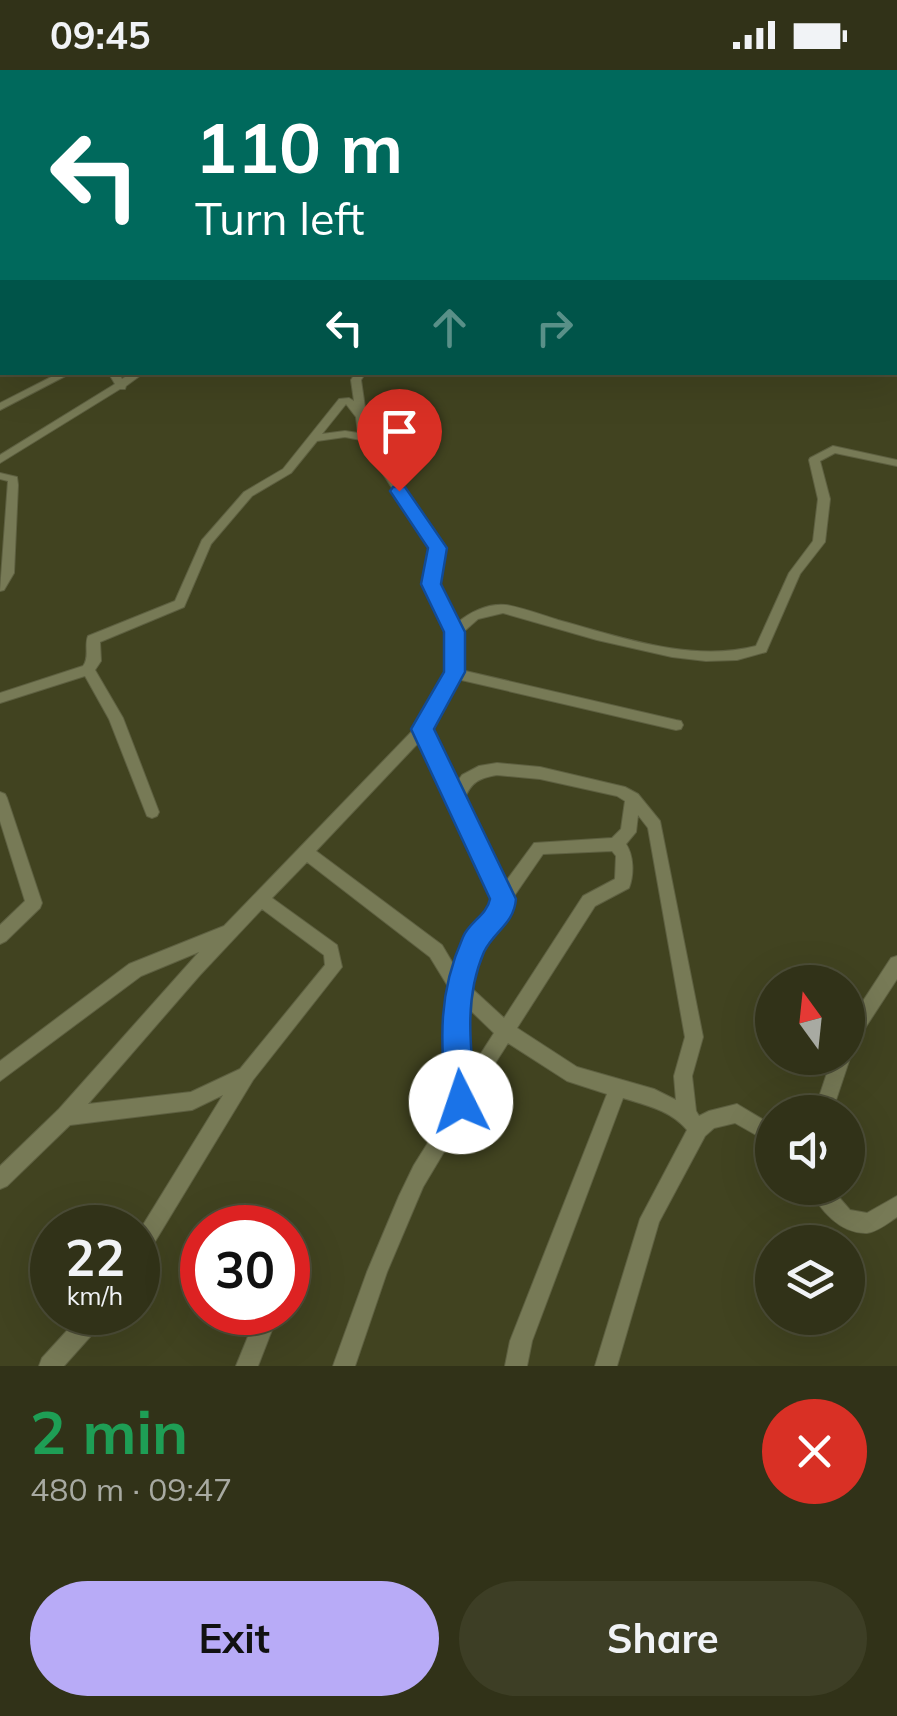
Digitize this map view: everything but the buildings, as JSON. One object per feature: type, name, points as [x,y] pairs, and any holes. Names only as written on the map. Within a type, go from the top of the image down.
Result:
[{"type":"street","points":[[0,407],[63,375]]},
{"type":"street","points":[[114,375],[122,387]]},
{"type":"street","points":[[0,460],[137,375]]},
{"type":"street","points":[[0,1179],[66,1116],[104,1068],[423,729],[454,672],[455,632],[431,584],[437,548],[364,436],[356,380],[359,375]]},
{"type":"street","points":[[0,698],[88,670],[94,661],[93,639],[180,604],[206,543],[248,494],[287,471],[343,401],[349,401],[360,416]]},
{"type":"street","points":[[315,438],[364,436],[383,440],[435,427]]},
{"type":"street","points":[[455,632],[474,615],[503,609],[700,658],[750,655],[761,649],[795,573],[819,542],[824,499],[814,460],[833,449],[890,461],[897,471]]},
{"type":"street","points":[[0,476],[12,479],[13,485],[8,572],[0,587]]},
{"type":"street","points":[[88,670],[116,718],[152,812]]},
{"type":"street","points":[[454,672],[676,725]]},
{"type":"street","points":[[423,729],[503,899],[502,911],[476,940],[458,987],[455,1027],[461,1102]]},
{"type":"street","points":[[456,800],[468,778],[492,768],[620,791],[633,798],[655,826],[674,911],[694,1038],[684,1076],[693,1122],[650,1219],[606,1366]]},
{"type":"street","points":[[0,798],[34,903],[0,936]]},
{"type":"street","points":[[503,899],[539,848],[616,844],[628,832],[633,798]]},
{"type":"street","points":[[344,1366],[380,1257],[418,1175],[503,1029],[589,902],[623,884],[624,854],[616,844]]},
{"type":"street","points":[[308,852],[436,951],[458,987],[503,1029],[573,1075],[617,1091],[654,1098],[693,1122],[738,1112],[755,1124]]},
{"type":"street","points":[[160,1215],[247,1074],[334,967],[331,951],[263,900]]},
{"type":"street","points":[[0,1072],[135,970],[234,930]]},
{"type":"street","points":[[865,1013],[897,964]]},
{"type":"street","points":[[66,1116],[192,1101],[247,1074]]},
{"type":"street","points":[[516,1366],[521,1340],[617,1091]]},
{"type":"street","points":[[834,1205],[845,1218],[869,1223],[897,1206]]},
{"type":"street","points":[[50,1366],[78,1335]]},
{"type":"street","points":[[246,1366],[259,1335]]},
{"type":"route","points":[[399,491],[437,548],[431,584],[455,632],[454,672],[447,692],[423,729],[501,887],[503,899],[502,911],[476,940],[460,972],[455,1027],[461,1102]]}]
